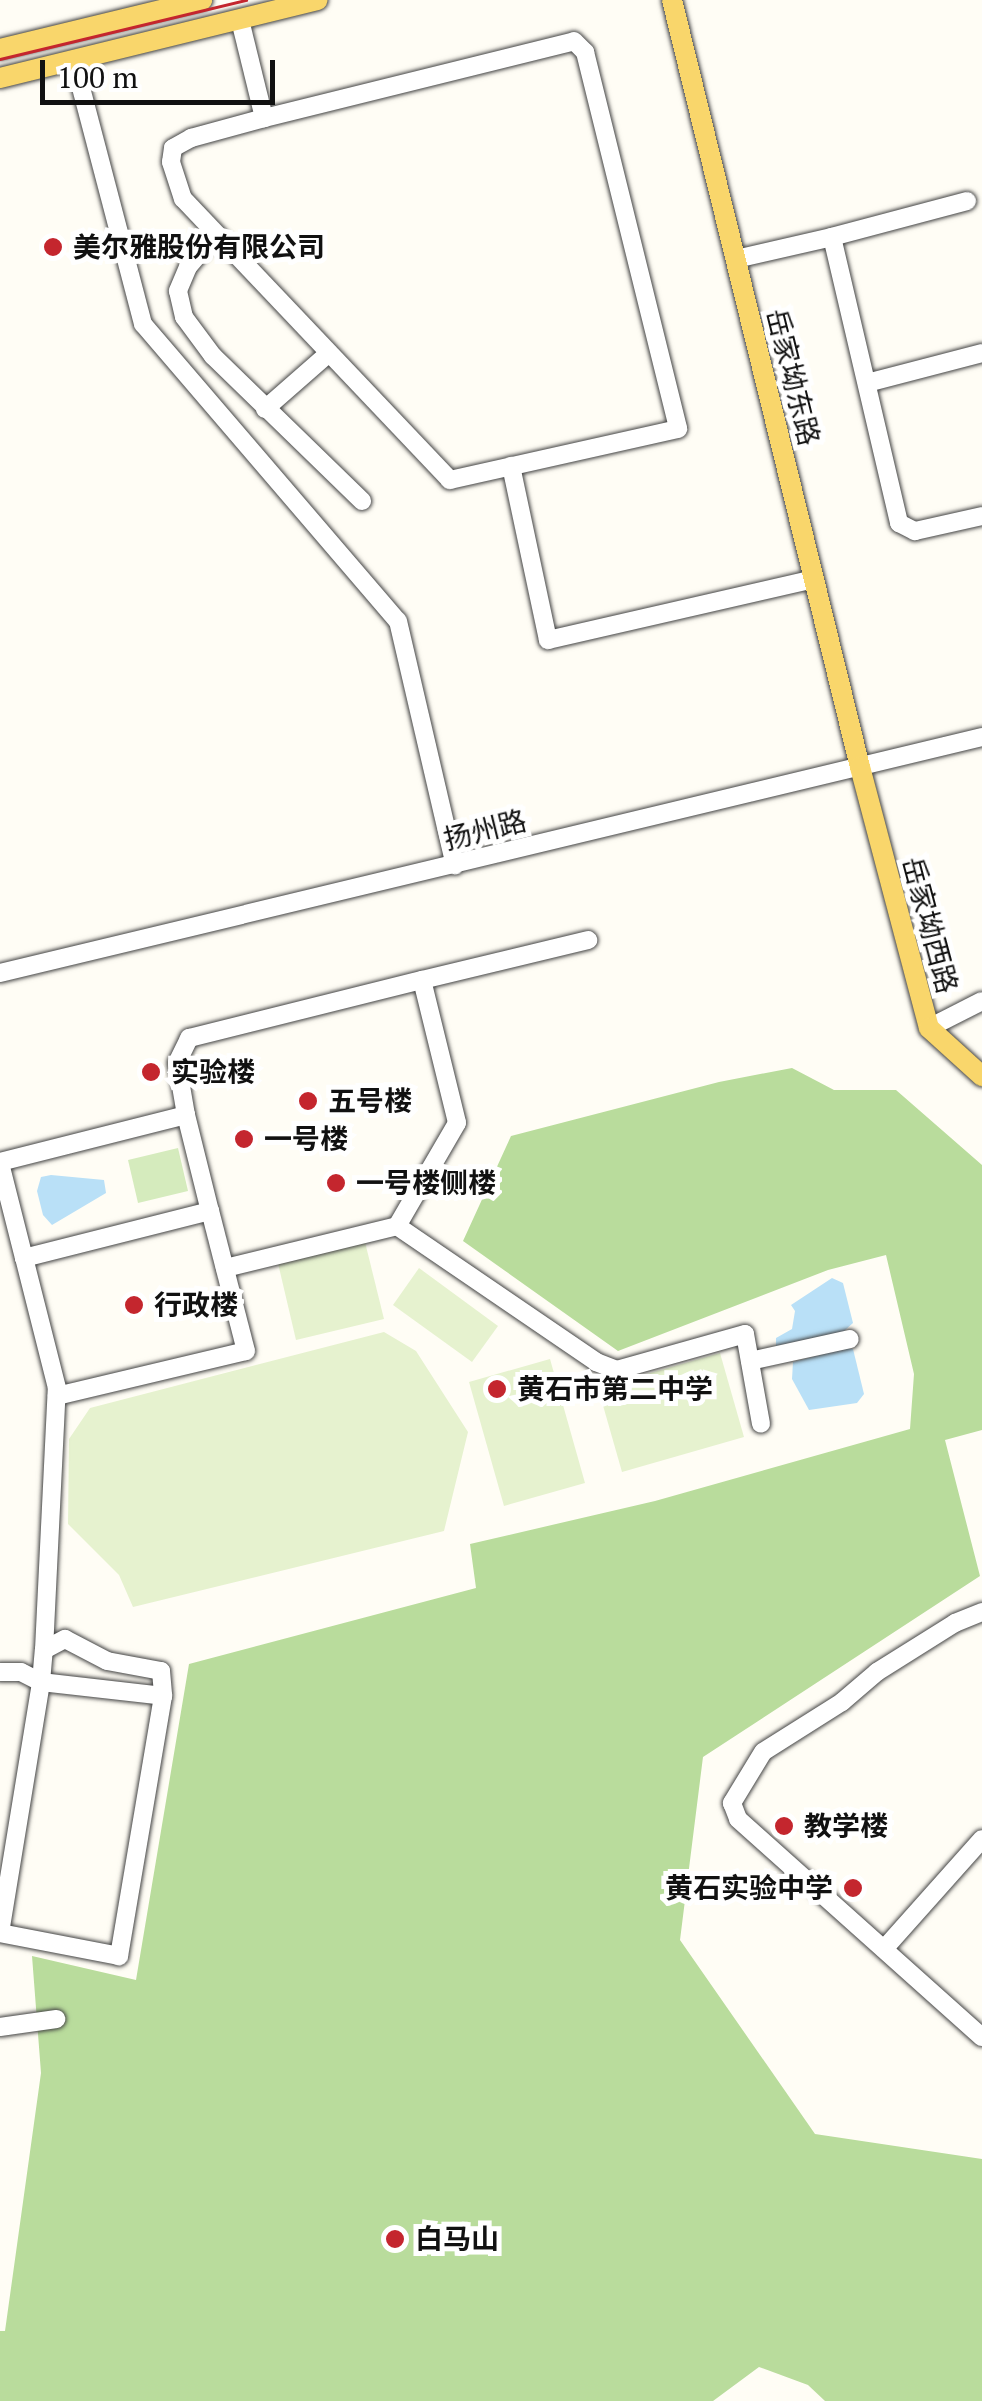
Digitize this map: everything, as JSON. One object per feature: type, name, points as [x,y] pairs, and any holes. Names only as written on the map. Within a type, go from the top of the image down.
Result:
[{"type":"main road","points":[[0,36],[149,0]]},
{"type":"main road","points":[[0,49],[202,0]]},
{"type":"main road","points":[[0,66],[278,0]]},
{"type":"main road","points":[[0,78],[318,0]]},
{"type":"main road","name":"岳家坳东路","points":[[672,0],[860,767]]},
{"type":"main road","name":"岳家坳西路","points":[[860,767],[929,1028],[982,1076]]},
{"type":"street","points":[[240,20],[264,118]]},
{"type":"street","points":[[574,40],[585,52],[678,429],[450,480],[184,199],[172,162],[173,148],[191,138],[264,118],[574,40]]},
{"type":"street","points":[[74,61],[143,324],[398,621],[455,865]]},
{"type":"street","points":[[736,259],[966,201]]},
{"type":"street","points":[[216,234],[183,279],[178,292],[184,317],[213,356],[265,410],[362,501]]},
{"type":"street","points":[[832,237],[899,523],[914,532],[982,516]]},
{"type":"street","points":[[265,410],[329,353]]},
{"type":"street","points":[[866,383],[982,353]]},
{"type":"street","points":[[511,466],[548,640],[814,579]]},
{"type":"street","name":"扬州路","points":[[0,972],[982,737]]},
{"type":"street","points":[[56,1396],[246,1351],[176,1063],[188,1038],[588,940]]},
{"type":"street","points":[[226,1268],[397,1226],[457,1123],[422,980]]},
{"type":"street","points":[[929,1028],[982,1001]]},
{"type":"street","points":[[44,1650],[66,1639],[107,1660],[161,1671],[163,1696],[119,1956],[0,1933],[41,1682],[56,1396],[24,1258],[9,1234],[0,1163],[186,1115]]},
{"type":"street","points":[[24,1258],[210,1211]]},
{"type":"street","points":[[397,1226],[596,1362],[616,1370],[745,1334],[762,1424]]},
{"type":"street","points":[[750,1361],[841,1341]]},
{"type":"street","points":[[982,1612],[956,1623],[877,1672],[842,1702],[764,1752],[734,1798],[732,1811],[982,2037]]},
{"type":"street","points":[[0,1672],[21,1672],[41,1682],[163,1696]]},
{"type":"street","points":[[884,1950],[982,1839]]},
{"type":"street","points":[[0,2027],[56,2019]]},
{"type":"green space","points":[[792,1068],[834,1090],[896,1090],[982,1165],[982,1430],[945,1440],[980,1576],[703,1757],[680,1940],[815,2134],[982,2159],[982,2401],[825,2401],[808,2385],[759,2367],[713,2401],[0,2401],[0,2331],[5,2331],[41,2073],[32,1956],[136,1980],[189,1664],[476,1588],[470,1544],[655,1501],[910,1429],[914,1374],[886,1255],[828,1270],[618,1351],[463,1241],[511,1136],[719,1082]]},
{"type":"green space","points":[[178,1148],[188,1191],[138,1203],[128,1160]]},
{"type":"green space","points":[[364,1238],[384,1319],[296,1340],[277,1259]]},
{"type":"green space","points":[[419,1268],[498,1326],[472,1362],[393,1305]]},
{"type":"green space","points":[[384,1332],[416,1351],[468,1432],[444,1531],[133,1607],[119,1575],[68,1524],[69,1439],[90,1408]]},
{"type":"green space","points":[[720,1353],[744,1437],[622,1472],[598,1388]]},
{"type":"green space","points":[[550,1359],[585,1483],[504,1506],[469,1382]]},
{"type":"water","points":[[41,1177],[104,1180],[106,1193],[52,1225],[43,1215],[37,1191]]},
{"type":"water","points":[[832,1278],[843,1283],[853,1323],[843,1332],[776,1346],[776,1338],[792,1329],[795,1311],[791,1305]]},
{"type":"water","points":[[853,1349],[864,1394],[857,1403],[809,1410],[792,1379],[793,1362]]},
{"type":"tram line","points":[[0,59],[246,0]]},
{"type":"place","name":"美尔雅股份有限公司","points":[[53,247]]},
{"type":"place","name":"实验楼","points":[[151,1072]]},
{"type":"place","name":"五号楼","points":[[308,1101]]},
{"type":"place","name":"一号楼","points":[[244,1139]]},
{"type":"place","name":"一号楼侧楼","points":[[336,1183]]},
{"type":"place","name":"行政楼","points":[[134,1305]]},
{"type":"place","name":"黄石市第二中学","points":[[497,1389]]},
{"type":"place","name":"教学楼","points":[[784,1826]]},
{"type":"place","name":"黄石实验中学","points":[[853,1888]]},
{"type":"place","name":"白马山","points":[[395,2239]]}]
